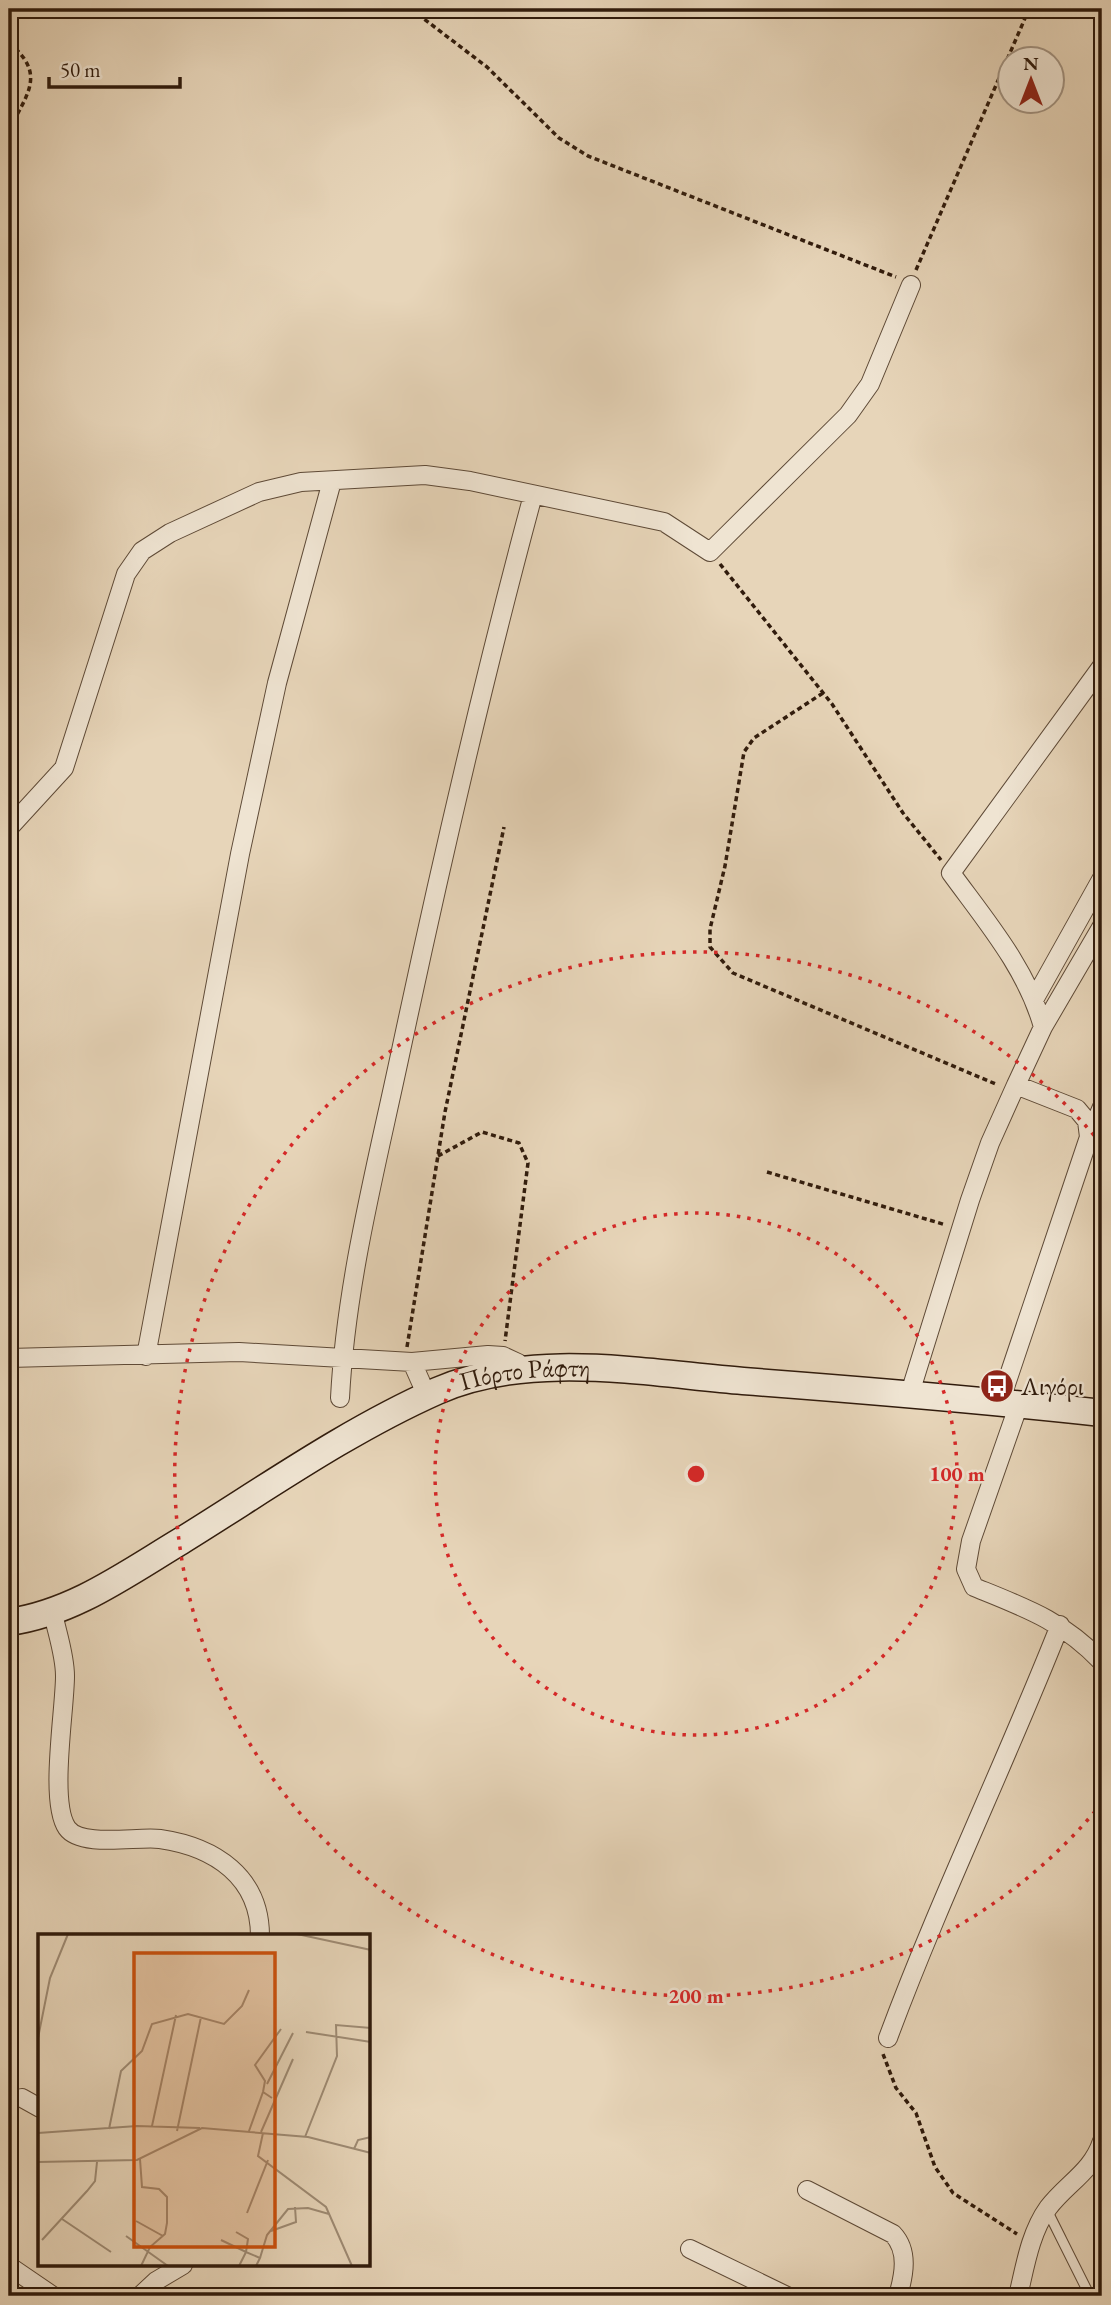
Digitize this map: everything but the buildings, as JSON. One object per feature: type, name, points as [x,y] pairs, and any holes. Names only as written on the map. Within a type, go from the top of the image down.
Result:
[{"type":"main road","name":"Πόρτο Ράφτη","points":[[9,1622],[53,1613],[116,1581],[368,1425],[467,1380],[525,1371],[588,1369],[910,1393],[1102,1413]]},
{"type":"street","points":[[9,828],[64,768],[127,574],[142,551],[170,533],[259,492],[301,482],[425,475],[470,481],[664,522],[710,552],[848,415],[870,384],[911,285]]},
{"type":"street","points":[[146,1356],[240,854],[277,683],[332,481]]},
{"type":"street","points":[[340,1398],[342,1356],[362,1230],[461,781],[533,495]]},
{"type":"street","points":[[1043,1027],[1035,998],[1005,948],[951,873],[1102,666]]},
{"type":"street","points":[[1035,998],[1102,878]]},
{"type":"street","points":[[910,1393],[989,1143],[1043,1027],[1102,926]]},
{"type":"street","points":[[1014,1088],[1077,1109],[1087,1121],[1089,1137]]},
{"type":"street","points":[[1102,1107],[1089,1137],[1009,1403],[971,1541],[966,1569],[974,1587],[1046,1616],[1078,1637],[1102,1662]]},
{"type":"street","points":[[9,1358],[239,1352],[412,1362],[488,1355],[503,1356],[517,1363],[525,1371]]},
{"type":"street","points":[[412,1362],[427,1396]]},
{"type":"street","points":[[53,1613],[65,1672],[59,1784],[61,1819],[70,1832],[86,1839],[159,1839],[202,1849],[233,1869],[251,1891],[260,1913],[260,1934]]},
{"type":"street","points":[[888,2038],[917,1960],[1019,1727],[1060,1625]]},
{"type":"street","points":[[22,2098],[38,2107]]},
{"type":"street","points":[[1077,2181],[1096,2159],[1102,2141]]},
{"type":"street","points":[[1018,2296],[1032,2242],[1047,2210],[1064,2189],[1102,2171]]},
{"type":"street","points":[[807,2190],[893,2234],[901,2242],[905,2254],[898,2296]]},
{"type":"street","points":[[690,2249],[787,2296]]},
{"type":"street","points":[[9,2266],[53,2296]]},
{"type":"street","points":[[140,2296],[156,2281],[181,2266]]},
{"type":"lane","points":[[1047,2210],[1090,2296]]},
{"type":"path","points":[[9,21],[13,15],[44,9]]},
{"type":"path","points":[[411,9],[488,67],[559,138],[588,156],[911,285],[1029,9]]},
{"type":"path","points":[[9,43],[28,62],[33,75],[30,88],[9,130]]},
{"type":"path","points":[[710,552],[823,693],[903,813],[951,873]]},
{"type":"path","points":[[823,693],[754,738],[744,752],[725,866],[710,929],[710,947],[717,959],[733,973],[1014,1088]]},
{"type":"path","points":[[412,1362],[407,1349],[409,1319],[437,1157],[504,827]]},
{"type":"path","points":[[437,1157],[482,1132],[519,1143],[528,1163],[503,1356]]},
{"type":"path","points":[[767,1172],[945,1224],[959,1235]]},
{"type":"path","points":[[888,2038],[883,2057],[896,2088],[916,2113],[935,2166],[953,2193],[995,2222],[1032,2242]]},
{"type":"place","name":"Λιγόρι","points":[[997,1386]]}]
